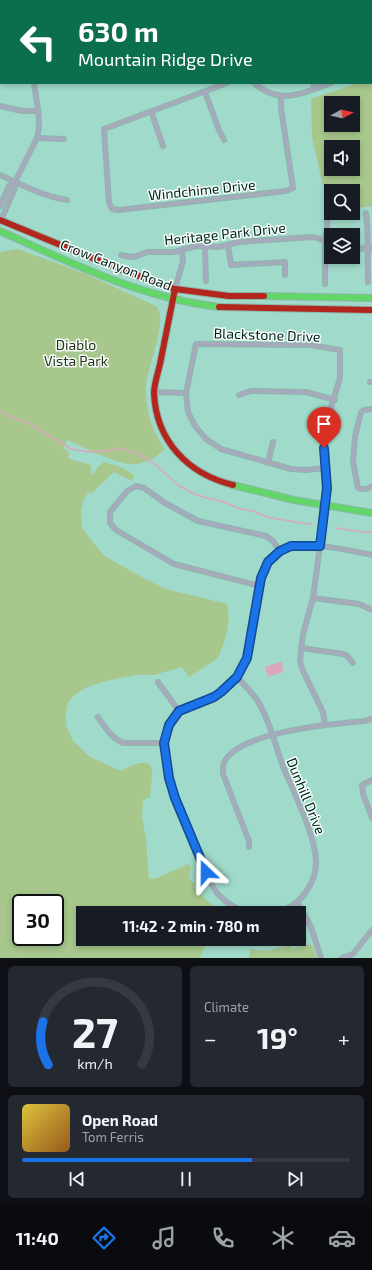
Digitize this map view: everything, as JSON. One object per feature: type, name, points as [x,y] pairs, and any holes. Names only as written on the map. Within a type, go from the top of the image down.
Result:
[{"type":"main road","name":"Crow Canyon Road","points":[[0,220],[119,269],[175,289],[229,296],[372,298]]},
{"type":"main road","name":"Crow Canyon Road","points":[[0,231],[123,283],[172,299],[210,307],[372,310]]},
{"type":"main road","points":[[175,289],[154,392],[157,417],[170,445],[196,470],[209,477],[226,483],[288,498],[372,513]]},
{"type":"street","points":[[0,220],[15,188],[15,182],[37,138],[39,130],[38,111],[34,84]]},
{"type":"street","points":[[163,146],[151,111],[225,84]]},
{"type":"street","points":[[256,84],[271,94],[281,97],[298,95],[328,84]]},
{"type":"street","points":[[312,84],[314,89]]},
{"type":"street","points":[[205,92],[218,130],[224,140]]},
{"type":"street","name":"Windchime Drive","points":[[151,111],[104,129],[110,203],[112,209],[119,210],[286,192],[294,188],[281,108],[281,97]]},
{"type":"street","points":[[0,106],[22,111],[38,111]]},
{"type":"street","points":[[37,138],[64,139]]},
{"type":"street","points":[[0,175],[55,198],[67,200]]},
{"type":"street","points":[[0,206],[9,186],[15,182]]},
{"type":"street","points":[[366,212],[370,227],[370,248],[367,255],[368,282]]},
{"type":"street","name":"Heritage Park Drive","points":[[121,254],[131,257],[147,252],[174,252],[182,251],[189,247],[228,245],[239,242],[313,237],[324,240]]},
{"type":"street","points":[[228,245],[231,265],[285,262],[285,275]]},
{"type":"street","points":[[205,247],[206,281]]},
{"type":"street","points":[[175,289],[183,261],[182,251]]},
{"type":"street","points":[[325,264],[325,284]]},
{"type":"street","name":"Blackstone Drive","points":[[325,725],[323,712],[303,672],[300,661],[303,634],[313,598],[320,546],[327,488],[326,468],[324,448],[324,436],[340,378],[340,350],[310,345],[196,344],[186,393],[188,412],[195,426],[206,439],[221,450],[291,469],[306,470],[326,468]]},
{"type":"street","points":[[239,394],[251,391],[306,392],[334,400]]},
{"type":"street","points":[[154,392],[186,393]]},
{"type":"street","points":[[372,409],[361,412],[355,437],[353,462],[358,488],[367,489],[372,486]]},
{"type":"street","points":[[268,463],[273,442]]},
{"type":"street","points":[[260,586],[174,564],[116,530],[110,523],[110,512],[127,491],[136,486],[144,488],[165,503],[198,521],[266,536],[273,541],[280,551]]},
{"type":"street","points":[[232,906],[226,902],[214,888],[175,798],[169,778],[164,743],[169,725],[179,711],[214,697],[237,677],[247,658],[260,586],[265,568],[274,556],[280,551],[291,546],[320,546],[372,555]]},
{"type":"street","points":[[313,598],[359,604],[369,607],[372,610]]},
{"type":"street","points":[[301,648],[343,654],[354,663]]},
{"type":"street","name":"Dunhill Drive","points":[[237,677],[255,697],[261,707],[272,735],[278,756],[303,815],[315,849],[315,873],[310,886],[297,902],[290,906]]},
{"type":"street","points":[[158,682],[179,711]]},
{"type":"street","points":[[98,718],[108,733],[117,740],[123,742],[164,743]]},
{"type":"street","points":[[249,847],[249,841],[223,774],[223,765],[226,758],[235,751],[252,742],[272,735],[302,728],[372,719]]},
{"type":"street","points":[[372,780],[362,785],[363,794],[372,818]]},
{"type":"street","points":[[297,902],[311,927],[316,944],[323,958]]},
{"type":"street","points":[[345,958],[353,954],[372,930]]},
{"type":"street","points":[[353,954],[357,958]]},
{"type":"green space","points":[[355,84],[372,84],[372,206],[360,208],[360,184],[324,184],[324,190],[312,137],[311,99]]},
{"type":"green space","name":"Diablo Vista Park","points":[[18,249],[86,274],[156,306],[159,312],[159,332],[147,378],[146,394],[150,419],[156,435],[165,449],[148,461],[130,464],[91,451],[67,440],[63,448],[69,452],[68,457],[70,459],[91,465],[91,473],[94,474],[97,468],[104,462],[121,467],[134,475],[132,481],[114,472],[92,493],[88,493],[83,501],[81,510],[82,528],[103,555],[143,578],[166,589],[227,604],[229,617],[226,637],[218,658],[189,677],[182,667],[154,675],[136,675],[105,681],[85,688],[73,696],[68,703],[66,712],[66,725],[73,741],[90,757],[121,771],[128,767],[142,763],[150,765],[152,771],[150,797],[143,800],[142,817],[146,838],[149,879],[157,878],[188,864],[191,868],[189,876],[192,882],[195,883],[194,888],[213,906],[76,906],[76,946],[205,946],[199,958],[0,958],[0,252]]},
{"type":"green space","points":[[311,944],[317,958],[249,958],[250,949],[267,951],[286,946],[290,946],[292,949]]},
{"type":"shaded area","points":[[282,662],[283,672],[268,677],[265,667]]},
{"type":"waterway","points":[[0,410],[9,416],[30,424],[71,449],[90,452],[109,451],[118,448],[137,453],[157,466],[178,485],[192,493],[222,501],[240,509],[253,511],[267,517],[312,524]]},
{"type":"waterway","points":[[336,528],[361,532],[372,532]]},
{"type":"traffic: fast","points":[[0,231],[107,278],[162,296],[219,307]]},
{"type":"traffic: fast","points":[[264,296],[372,298]]},
{"type":"traffic: fast","points":[[233,485],[294,500],[372,513]]},
{"type":"traffic: jam","points":[[0,220],[119,269],[175,289],[229,296],[264,296]]},
{"type":"traffic: jam","points":[[175,289],[155,386],[154,393],[156,410],[161,426],[177,453],[202,473],[233,485]]},
{"type":"traffic: jam","points":[[219,307],[372,310]]},
{"type":"route","points":[[206,872],[175,798],[169,778],[164,743],[169,725],[179,711],[214,697],[228,686],[242,670],[247,658],[255,620],[261,578],[268,562],[280,551],[291,546],[320,546],[327,488],[324,448]]}]
